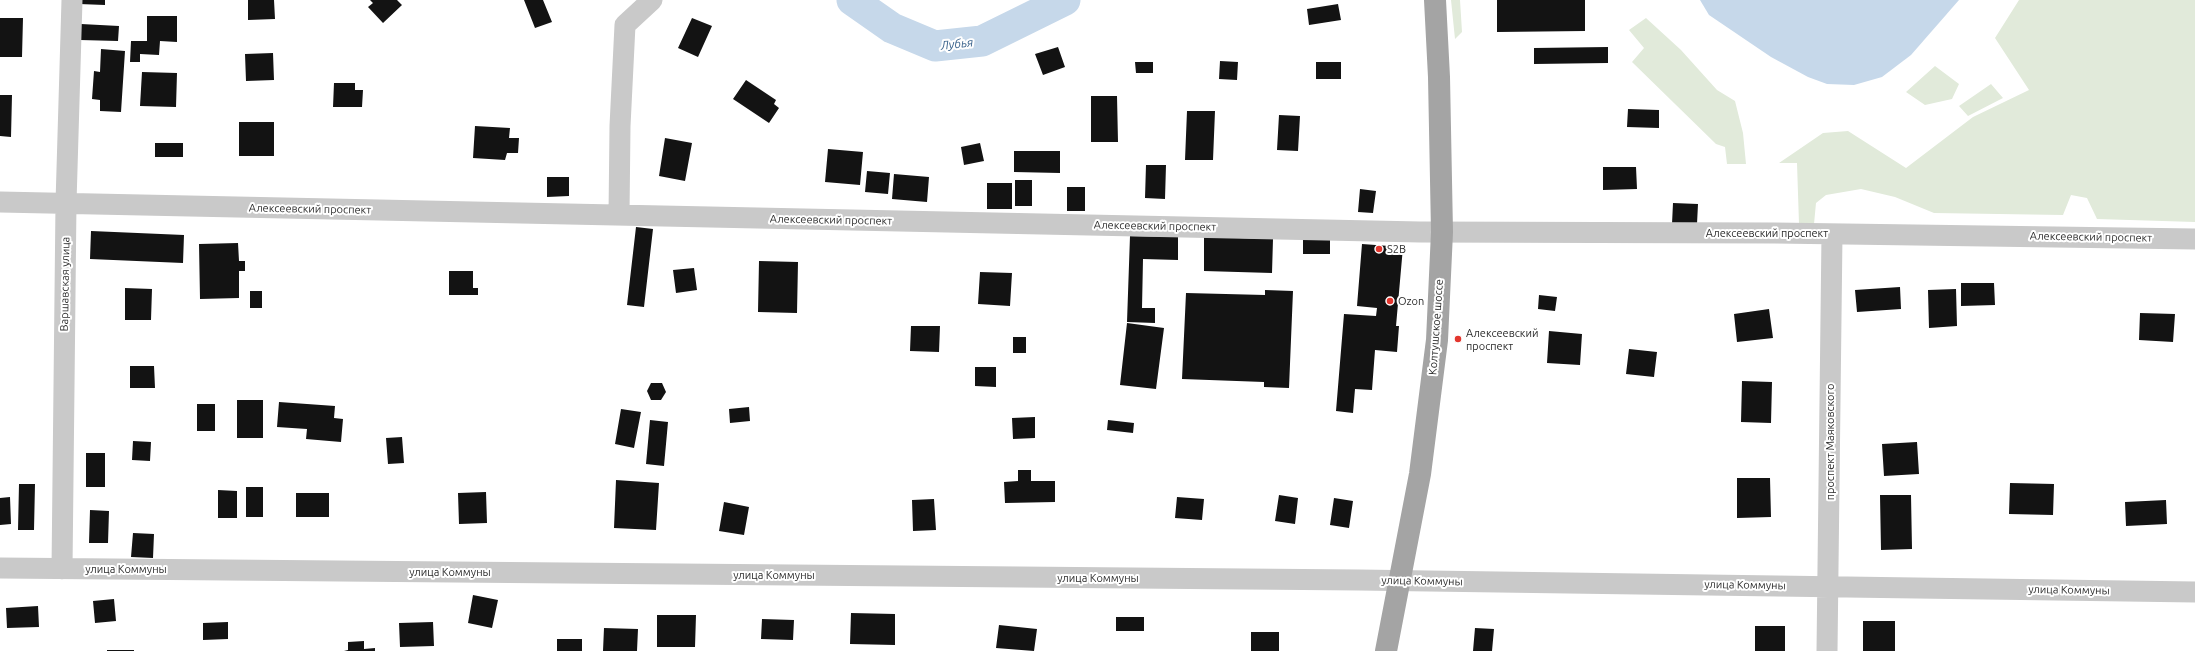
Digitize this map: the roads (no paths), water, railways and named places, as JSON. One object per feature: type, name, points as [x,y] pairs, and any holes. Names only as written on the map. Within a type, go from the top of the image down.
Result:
[{"type":"main road","name":"Колтушское шоссе","points":[[1386,651],[1420,474],[1433,376],[1436,340],[1442,232],[1439,77],[1435,0]]},
{"type":"street","name":"Варшавская улица","points":[[62,569],[66,203],[72,0]]},
{"type":"street","points":[[619,215],[620,126],[625,17],[652,0]]},
{"type":"street","name":"Алексеевский проспект","points":[[0,202],[1442,232],[2195,238]]},
{"type":"street","name":"проспект Маяковского","points":[[1827,651],[1829,586],[1832,234]]},
{"type":"street","name":"улица Коммуны","points":[[0,568],[1400,580],[2195,592]]},
{"type":"water","points":[[1700,0],[1959,0],[1911,55],[1882,77],[1854,85],[1827,84],[1808,77],[1771,57],[1709,15]]},
{"type":"waterway","name":"Лубья","points":[[852,0],[892,28],[935,46],[982,41],[1065,0]]},
{"type":"place","name":"S2B","points":[[1379,249]]},
{"type":"place","name":"Ozon","points":[[1390,301]]},
{"type":"place","name":"Алексеевский проспект","points":[[1458,339]]}]
